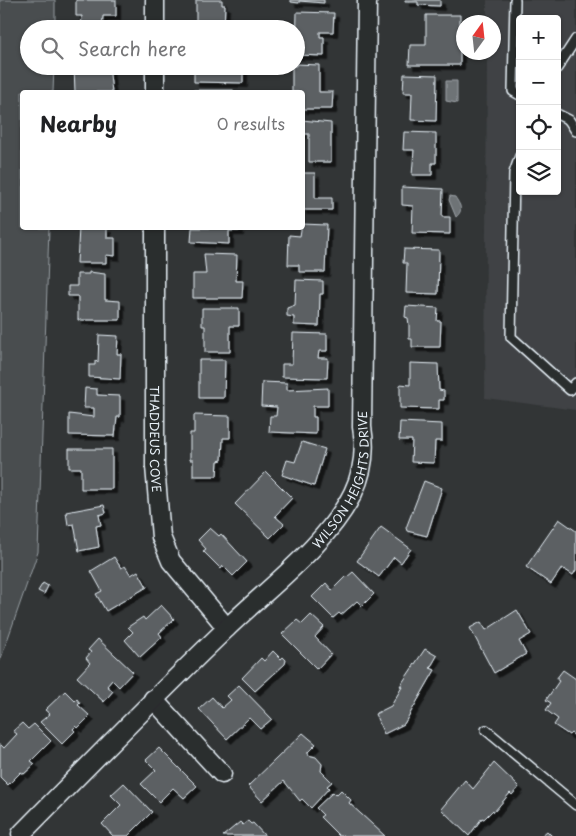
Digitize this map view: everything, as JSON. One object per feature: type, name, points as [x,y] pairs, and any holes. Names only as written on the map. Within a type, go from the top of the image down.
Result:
[{"type":"street","points":[[155,0],[155,20]]},
{"type":"street","name":"WILSON HEIGHTS DRIVE","points":[[21,834],[153,699],[321,539],[353,493],[361,471],[365,447],[362,427],[367,0]]},
{"type":"street","points":[[155,75],[155,90]]},
{"type":"street","name":"THADDEUS COVE","points":[[155,230],[155,466],[156,502],[162,537],[171,560],[226,628]]},
{"type":"street","points":[[153,699],[222,774]]},
{"type":"lane","points":[[515,0],[513,92],[516,93]]},
{"type":"lane","points":[[561,62],[576,39]]},
{"type":"lane","points":[[561,116],[569,120],[576,131]]},
{"type":"lane","points":[[516,167],[514,173],[511,337],[570,390],[576,384]]},
{"type":"lane","points":[[486,730],[576,805]]},
{"type":"shaded area","points":[[0,0],[55,0],[55,20],[20,20],[20,75],[54,75],[53,90],[20,90],[20,230],[49,230],[38,552],[0,661]]},
{"type":"shaded area","points":[[487,0],[576,0],[576,410],[485,398],[487,60],[501,60],[501,15],[487,15]]},
{"type":"shaded area","points":[[446,81],[457,81],[457,103],[446,101]]},
{"type":"shaded area","points":[[450,196],[455,197],[460,207],[460,212],[456,217],[449,200]]},
{"type":"building","points":[[76,0],[116,0],[116,16],[103,16],[103,20],[82,20],[82,16],[76,16]]},
{"type":"building","points":[[196,0],[222,0],[222,5],[225,5],[224,20],[196,20]]},
{"type":"building","points":[[291,0],[324,0],[324,3],[299,1],[299,3],[291,2]]},
{"type":"building","points":[[405,0],[440,0],[440,6],[418,5],[418,2],[405,2]]},
{"type":"building","points":[[297,12],[334,13],[333,32],[320,32],[320,37],[324,37],[324,56],[305,55],[305,20],[297,20]]},
{"type":"building","points":[[426,15],[456,15],[456,60],[460,60],[460,65],[409,65],[410,45],[426,45]]},
{"type":"building","points":[[305,64],[319,65],[319,92],[333,92],[332,109],[305,109],[305,90],[292,90],[292,75],[305,75]]},
{"type":"building","points":[[404,74],[437,75],[436,121],[411,120],[412,93],[403,93]]},
{"type":"building","points":[[74,75],[110,75],[112,90],[75,90]]},
{"type":"building","points":[[194,75],[243,75],[243,83],[194,82]]},
{"type":"building","points":[[305,120],[331,123],[331,162],[309,162],[309,134],[305,134]]},
{"type":"building","points":[[404,132],[436,133],[436,163],[432,163],[432,175],[412,175],[414,150],[403,150]]},
{"type":"building","points":[[305,173],[315,173],[315,198],[332,198],[332,210],[305,210]]},
{"type":"building","points":[[402,187],[443,189],[442,217],[450,217],[450,234],[412,233],[413,206],[402,205]]},
{"type":"building","points":[[305,224],[327,225],[325,272],[299,272],[299,265],[288,265],[289,235],[300,236],[301,230],[305,230]]},
{"type":"building","points":[[79,230],[107,230],[107,238],[115,238],[115,256],[106,255],[106,263],[77,263]]},
{"type":"building","points":[[192,230],[239,230],[229,231],[229,244],[191,242]]},
{"type":"building","points":[[404,249],[439,250],[438,294],[406,293],[407,263],[403,263]]},
{"type":"building","points":[[204,254],[237,255],[236,281],[243,281],[242,298],[193,298],[193,274],[206,274]]},
{"type":"building","points":[[89,272],[105,274],[105,300],[120,301],[120,320],[78,320],[78,296],[68,296],[68,286],[77,286],[77,274],[89,274]]},
{"type":"building","points":[[296,280],[323,281],[323,294],[320,294],[319,326],[294,325],[294,317],[287,316],[287,308],[295,305]]},
{"type":"building","points":[[406,306],[438,308],[437,321],[441,321],[440,347],[412,347],[412,339],[409,339],[408,318],[405,317]]},
{"type":"building","points":[[202,308],[239,308],[239,326],[230,326],[230,352],[205,352],[205,326],[202,326]]},
{"type":"building","points":[[293,333],[327,334],[327,351],[319,351],[318,358],[328,358],[327,378],[282,377],[282,364],[292,364]]},
{"type":"building","points":[[99,335],[118,336],[117,354],[121,354],[120,379],[89,377],[89,365],[95,365],[95,361],[98,362]]},
{"type":"building","points":[[199,360],[225,360],[224,398],[199,398]]},
{"type":"building","points":[[410,363],[438,364],[439,390],[444,391],[444,400],[439,400],[439,409],[400,408],[400,384],[410,385]]},
{"type":"building","points":[[262,382],[287,383],[287,390],[328,388],[328,406],[313,406],[313,417],[316,417],[316,434],[269,432],[270,416],[276,416],[277,407],[261,406]]},
{"type":"building","points":[[85,388],[97,389],[97,395],[120,396],[120,417],[117,417],[115,436],[69,435],[69,414],[94,417],[94,408],[84,408]]},
{"type":"building","points":[[194,415],[230,416],[230,438],[223,438],[222,460],[218,461],[217,476],[193,476],[193,460],[190,460],[190,433],[194,433]]},
{"type":"building","points":[[400,422],[442,424],[442,441],[435,441],[434,463],[411,462],[412,440],[399,440]]},
{"type":"building","points":[[302,442],[325,449],[314,486],[282,475],[287,460],[295,462]]},
{"type":"building","points":[[69,449],[112,449],[112,489],[81,489],[81,468],[69,468]]},
{"type":"building","points":[[266,472],[292,498],[275,516],[284,524],[270,538],[235,504]]},
{"type":"building","points":[[424,481],[442,488],[427,536],[407,531],[406,528]]},
{"type":"building","points":[[104,505],[106,513],[99,515],[101,525],[96,526],[99,547],[79,551],[74,524],[68,525],[66,512]]},
{"type":"building","points":[[559,519],[576,531],[576,570],[573,575],[562,568],[551,584],[526,567]]},
{"type":"building","points":[[381,527],[411,549],[401,563],[394,557],[379,577],[357,561]]},
{"type":"building","points":[[210,528],[219,536],[221,534],[247,562],[233,576],[223,566],[221,569],[203,551],[206,549],[198,540]]},
{"type":"building","points":[[114,557],[121,568],[125,566],[131,575],[138,571],[147,587],[106,611],[96,594],[102,591],[91,571]]},
{"type":"building","points":[[353,572],[374,594],[362,606],[357,601],[341,615],[339,613],[333,618],[312,597],[326,583],[332,590],[346,576]]},
{"type":"building","points":[[43,583],[48,586],[44,594],[38,591]]},
{"type":"building","points":[[161,605],[174,619],[159,633],[162,637],[140,657],[125,640],[133,632],[128,627],[143,617],[145,620]]},
{"type":"building","points":[[517,610],[531,634],[519,641],[526,654],[494,673],[470,628],[481,622],[486,630]]},
{"type":"building","points":[[311,615],[324,627],[315,637],[331,654],[317,669],[282,634],[297,620],[302,624]]},
{"type":"building","points":[[98,639],[133,672],[119,687],[112,680],[107,686],[113,691],[104,702],[77,677],[90,663],[86,658],[91,652],[88,650]]},
{"type":"building","points":[[425,649],[437,656],[430,668],[435,670],[404,724],[384,734],[375,714],[391,706],[402,687],[400,686]]},
{"type":"building","points":[[273,651],[281,659],[283,657],[286,660],[285,664],[255,691],[242,678],[261,658],[264,661]]},
{"type":"building","points":[[563,670],[576,679],[576,737],[571,733],[569,735],[554,725],[558,719],[546,710],[551,703],[546,700],[559,681],[556,679]]},
{"type":"building","points":[[239,685],[272,719],[260,729],[249,718],[227,739],[199,709],[212,697],[222,708],[231,700],[227,696]]},
{"type":"building","points":[[65,691],[75,701],[77,699],[80,703],[78,705],[90,716],[78,728],[76,726],[73,729],[75,731],[62,744],[40,722],[50,714],[45,710]]},
{"type":"building","points":[[22,723],[28,729],[34,724],[51,741],[31,761],[35,764],[24,774],[21,772],[8,785],[0,777],[0,744],[4,748],[17,734],[13,731]]},
{"type":"building","points":[[303,733],[316,744],[308,752],[308,755],[316,757],[322,764],[321,771],[332,782],[327,786],[329,788],[311,808],[302,799],[300,801],[284,781],[262,801],[248,786]]},
{"type":"building","points":[[159,748],[197,786],[184,798],[173,788],[159,802],[141,784],[156,770],[146,760]]},
{"type":"building","points":[[494,763],[519,787],[512,795],[510,793],[494,812],[493,810],[484,819],[482,818],[469,836],[441,809],[465,780],[473,789]]},
{"type":"building","points":[[124,783],[152,812],[128,836],[113,836],[102,824],[121,805],[111,795]]},
{"type":"building","points":[[341,790],[351,800],[349,803],[385,836],[339,836],[320,817],[323,815],[316,808],[333,792],[336,795]]},
{"type":"building","points":[[248,821],[251,824],[253,823],[265,836],[223,836],[240,822],[243,825]]},
{"type":"building","points":[[547,831],[552,836],[541,836]]}]
